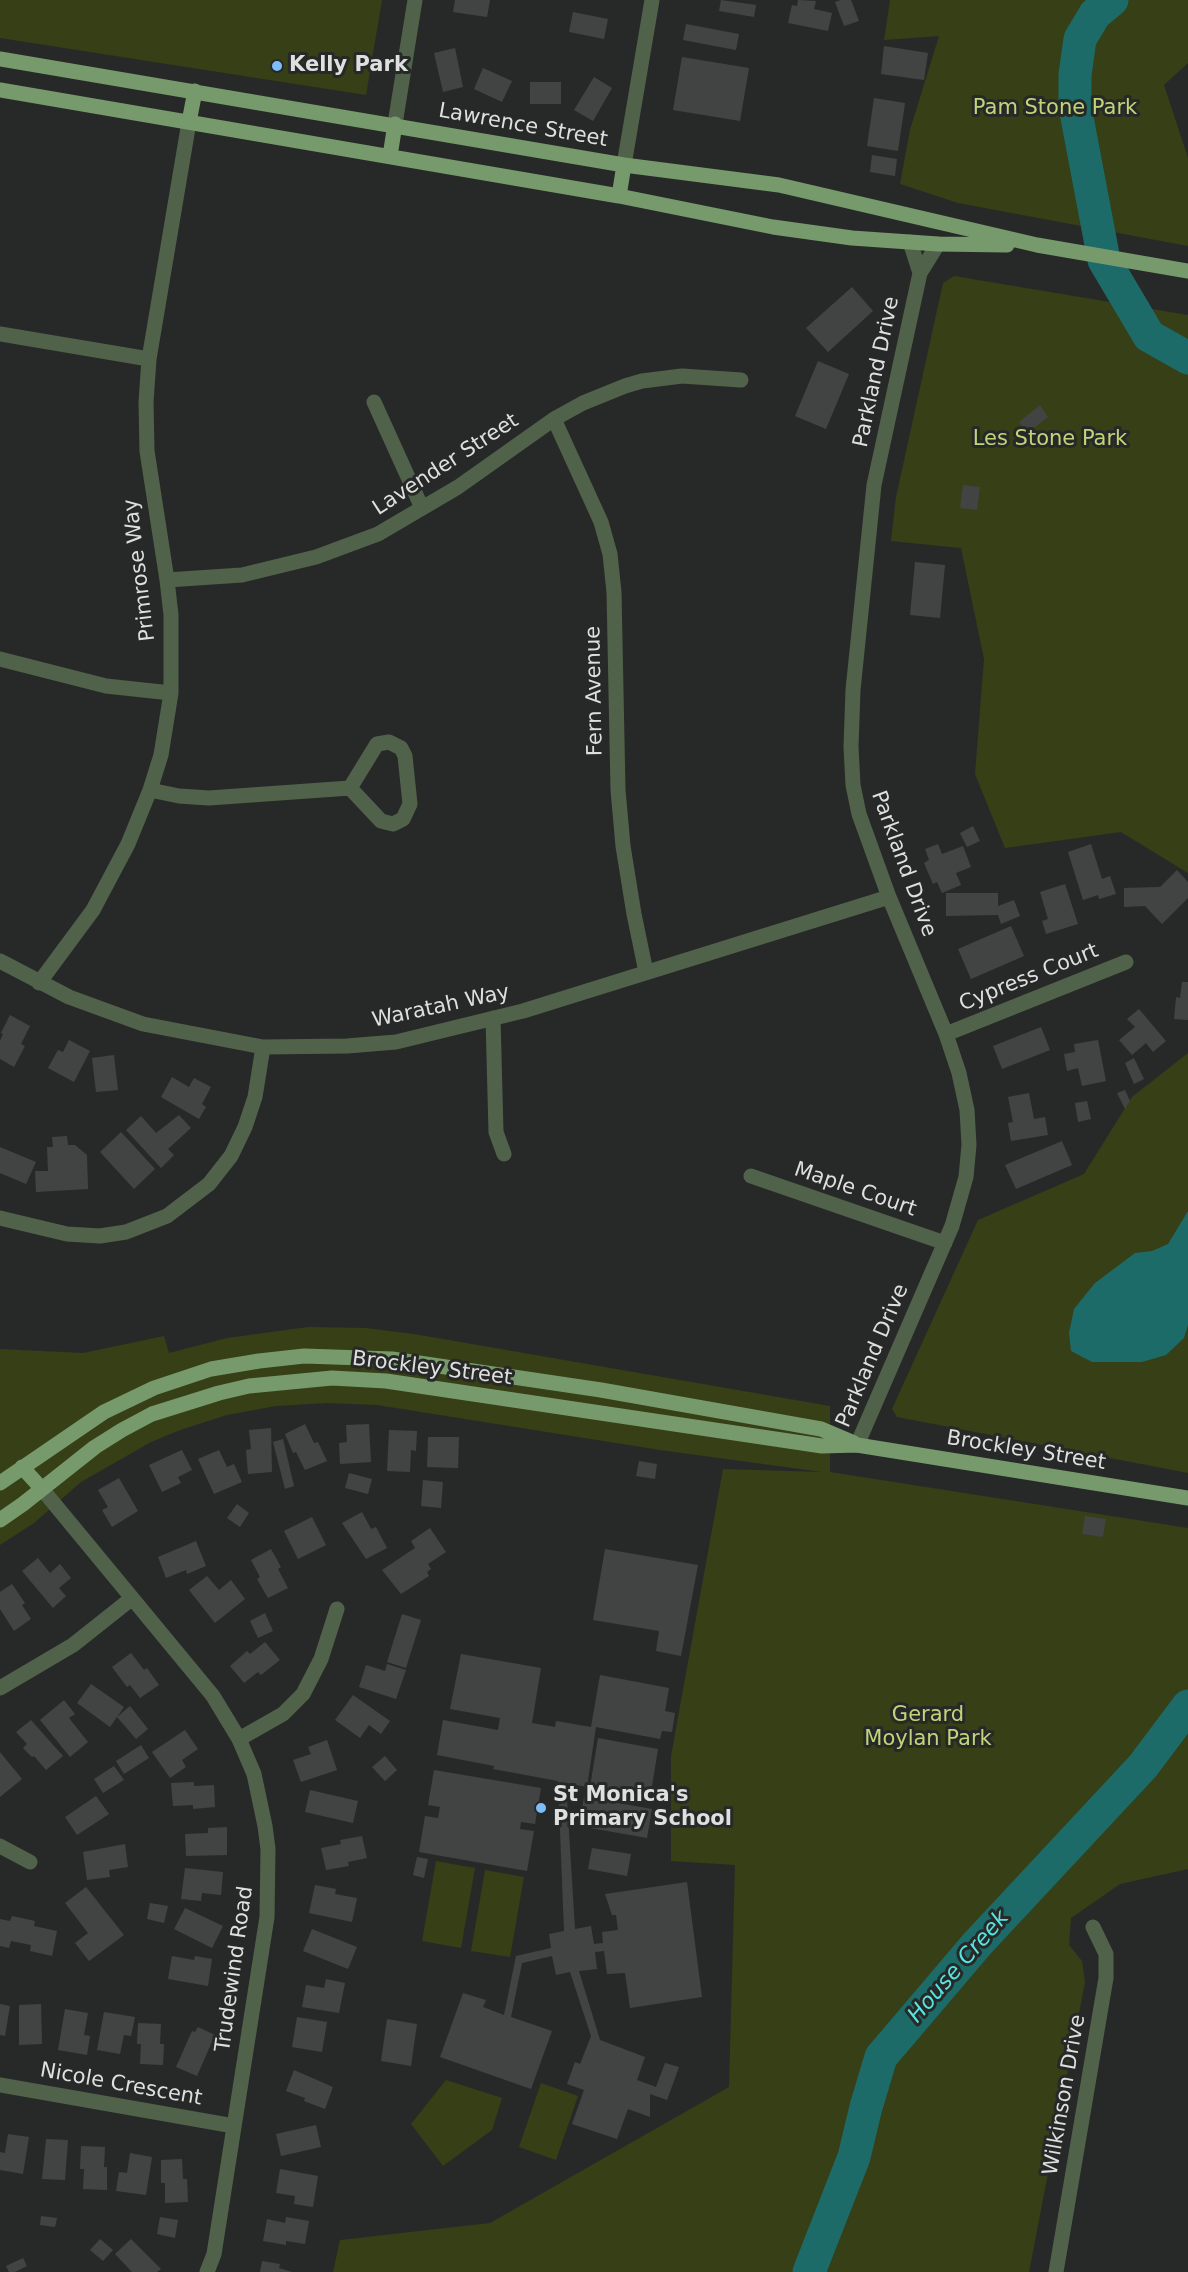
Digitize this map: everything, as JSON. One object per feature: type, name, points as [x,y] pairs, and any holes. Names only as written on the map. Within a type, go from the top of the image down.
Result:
[{"type":"main road","name":"Lawrence Street","points":[[0,59],[395,124],[624,165],[779,185],[1037,245],[1188,271]]},
{"type":"main road","name":"Lawrence Street","points":[[0,90],[618,196],[773,227],[852,238],[938,244],[1037,245]]},
{"type":"main road","points":[[189,122],[195,91]]},
{"type":"main road","points":[[390,156],[395,124]]},
{"type":"main road","points":[[618,196],[624,165]]},
{"type":"main road","points":[[931,221],[938,244]]},
{"type":"main road","name":"Brockley Street","points":[[0,1483],[104,1412],[154,1388],[211,1370],[304,1356],[392,1359],[566,1385],[820,1429],[857,1445]]},
{"type":"main road","name":"Brockley Street","points":[[0,1520],[95,1447],[152,1414],[249,1386],[332,1378],[386,1381],[822,1446],[857,1445],[1188,1498]]},
{"type":"main road","points":[[563,1407],[566,1385]]},
{"type":"main road","points":[[22,1467],[42,1489]]},
{"type":"street","points":[[395,124],[415,0]]},
{"type":"street","points":[[624,165],[652,0]]},
{"type":"street","name":"Primrose Way","points":[[39,983],[93,910],[128,844],[150,790],[161,755],[171,693],[171,615],[147,451],[146,402],[149,359],[189,122]]},
{"type":"street","name":"Parkland Drive","points":[[910,242],[920,273]]},
{"type":"street","name":"Parkland Drive","points":[[857,1445],[952,1226],[966,1176],[969,1145],[967,1110],[959,1073],[946,1034],[889,897],[859,814],[853,785],[851,747],[853,690],[874,485],[920,273],[938,244]]},
{"type":"street","points":[[0,334],[149,359]]},
{"type":"street","name":"Lavender Street","points":[[167,580],[242,575],[316,557],[378,534],[458,487],[554,419],[583,403],[642,381],[682,376],[741,380]]},
{"type":"street","points":[[374,402],[422,508]]},
{"type":"street","name":"Fern Avenue","points":[[554,419],[601,522],[610,554],[614,592],[618,790],[632,903],[646,972]]},
{"type":"street","points":[[0,659],[106,686],[171,693]]},
{"type":"street","points":[[389,742],[401,747],[405,756],[410,804],[403,819],[393,824],[381,821],[350,788],[377,744],[389,742]]},
{"type":"street","points":[[150,790],[208,798],[350,788]]},
{"type":"street","name":"Waratah Way","points":[[0,961],[69,997],[143,1024],[263,1047],[347,1046],[396,1042],[493,1018],[889,897]]},
{"type":"street","name":"Cypress Court","points":[[946,1034],[1126,962]]},
{"type":"street","points":[[493,1018],[496,1132],[504,1155]]},
{"type":"street","points":[[0,1218],[67,1234],[100,1236],[126,1232],[167,1216],[210,1184],[231,1156],[255,1096],[263,1047]]},
{"type":"street","name":"Maple Court","points":[[751,1176],[945,1243]]},
{"type":"street","name":"Trudewind Road","points":[[42,1489],[213,1696],[239,1739],[256,1784],[265,1826],[268,1871],[267,1917],[214,2254],[207,2272]]},
{"type":"street","points":[[0,1688],[73,1645],[131,1599]]},
{"type":"street","points":[[239,1739],[283,1714],[303,1694],[321,1659],[337,1609]]},
{"type":"street","points":[[0,1846],[30,1862]]},
{"type":"street","name":"Wilkinson Drive","points":[[1056,2272],[1106,1978],[1106,1954],[1093,1927]]},
{"type":"street","name":"Nicole Crescent","points":[[0,2085],[234,2126]]},
{"type":"green space","name":"Kelly Park","points":[[0,0],[382,0],[366,95],[0,38]]},
{"type":"green space","name":"Pam Stone Park","points":[[890,0],[1188,0],[1188,63],[1164,85],[1188,158],[1188,246],[958,203],[900,184],[910,130],[939,36],[884,40]]},
{"type":"green space","name":"Les Stone Park","points":[[954,276],[1188,315],[1188,873],[1121,832],[1005,848],[975,774],[984,659],[961,548],[891,541],[896,497],[943,283]]},
{"type":"green space","points":[[1188,1053],[1188,1473],[897,1417],[892,1409],[978,1220],[1084,1174],[1132,1097]]},
{"type":"green space","name":"Gerard Moylan Park","points":[[308,1327],[366,1328],[414,1334],[830,1406],[830,1472],[1188,1528],[1188,1869],[1120,1884],[1071,1918],[1069,1945],[1082,1961],[1085,1982],[1029,2272],[333,2272],[340,2240],[490,2223],[729,2087],[735,1865],[671,1861],[671,1756],[723,1469],[822,1472],[660,1450],[377,1405],[327,1403],[276,1406],[227,1415],[151,1442],[81,1482],[34,1523],[0,1545],[0,1349],[83,1353],[164,1336],[169,1353],[227,1338]]},
{"type":"green space","points":[[436,1861],[475,1868],[461,1948],[422,1941]]},
{"type":"green space","points":[[485,1870],[524,1877],[510,1957],[471,1951]]},
{"type":"green space","points":[[446,2080],[502,2098],[492,2130],[443,2166],[411,2124]]},
{"type":"green space","points":[[541,2083],[578,2096],[556,2160],[519,2147]]},
{"type":"water","points":[[1188,1211],[1188,1325],[1184,1338],[1166,1355],[1142,1362],[1092,1362],[1071,1351],[1069,1333],[1074,1309],[1095,1283],[1135,1253],[1152,1251],[1168,1244]]},
{"type":"building","points":[[455,0],[490,0],[487,17],[453,12]]},
{"type":"building","points":[[721,0],[756,5],[754,17],[719,11]]},
{"type":"building","points":[[798,0],[816,1],[814,9],[832,13],[828,31],[788,23],[792,5],[797,6]]},
{"type":"building","points":[[851,0],[859,21],[844,26],[835,2]]},
{"type":"building","points":[[573,12],[608,19],[604,39],[569,32]]},
{"type":"building","points":[[686,24],[739,34],[736,50],[683,40]]},
{"type":"building","points":[[884,46],[928,53],[924,80],[881,74]]},
{"type":"building","points":[[455,48],[463,87],[443,92],[434,53]]},
{"type":"building","points":[[682,57],[749,68],[740,121],[673,110]]},
{"type":"building","points":[[483,68],[512,81],[502,102],[474,89]]},
{"type":"building","points":[[594,77],[612,88],[593,121],[574,110]]},
{"type":"building","points":[[530,82],[561,82],[561,104],[530,104]]},
{"type":"building","points":[[874,98],[905,103],[898,151],[867,146]]},
{"type":"building","points":[[872,155],[897,159],[895,176],[870,172]]},
{"type":"building","points":[[852,287],[873,311],[828,352],[806,328]]},
{"type":"building","points":[[818,361],[849,374],[826,429],[795,416]]},
{"type":"building","points":[[1040,405],[1048,417],[1028,433],[1019,422]]},
{"type":"building","points":[[963,485],[980,487],[977,510],[960,508]]},
{"type":"building","points":[[915,562],[945,565],[940,618],[910,615]]},
{"type":"building","points":[[973,826],[980,841],[967,847],[960,833]]},
{"type":"building","points":[[938,844],[942,854],[963,846],[971,867],[956,873],[961,885],[942,893],[937,882],[933,884],[924,863],[929,860],[925,849]]},
{"type":"building","points":[[1091,844],[1102,879],[1110,876],[1116,894],[1099,899],[1098,895],[1083,900],[1068,852]]},
{"type":"building","points":[[1177,870],[1188,882],[1188,898],[1162,924],[1145,906],[1124,907],[1124,888],[1160,887]]},
{"type":"building","points":[[1065,884],[1078,924],[1046,934],[1042,921],[1048,919],[1040,892]]},
{"type":"building","points":[[946,893],[998,893],[998,906],[1014,900],[1020,916],[1001,924],[998,915],[946,916]]},
{"type":"building","points":[[1011,926],[1024,956],[971,979],[958,949]]},
{"type":"building","points":[[1182,982],[1188,982],[1188,1020],[1174,1019],[1176,997],[1180,998]]},
{"type":"building","points":[[1139,1009],[1166,1041],[1153,1052],[1146,1043],[1132,1055],[1119,1040],[1135,1027],[1127,1019]]},
{"type":"building","points":[[10,1015],[30,1026],[21,1044],[25,1046],[14,1067],[0,1059],[0,1041],[3,1034],[1,1033]]},
{"type":"building","points":[[1041,1027],[1050,1050],[1002,1069],[993,1046]]},
{"type":"building","points":[[69,1040],[90,1051],[74,1082],[48,1068],[58,1050],[63,1052]]},
{"type":"building","points":[[1098,1040],[1106,1081],[1082,1086],[1078,1068],[1067,1071],[1064,1054],[1075,1052],[1074,1044]]},
{"type":"building","points":[[114,1055],[118,1090],[96,1092],[92,1058]]},
{"type":"building","points":[[1134,1058],[1144,1079],[1134,1084],[1125,1063]]},
{"type":"building","points":[[172,1077],[189,1087],[194,1078],[211,1087],[202,1104],[206,1107],[199,1119],[161,1097]]},
{"type":"building","points":[[1125,1090],[1130,1101],[1125,1109],[1117,1093]]},
{"type":"building","points":[[1029,1093],[1034,1119],[1045,1117],[1048,1135],[1011,1141],[1008,1123],[1013,1122],[1008,1097]]},
{"type":"building","points":[[1087,1101],[1091,1119],[1078,1122],[1075,1103]]},
{"type":"building","points":[[179,1115],[191,1128],[168,1149],[174,1155],[161,1168],[126,1130],[141,1116],[156,1133]]},
{"type":"building","points":[[121,1132],[155,1169],[134,1189],[100,1152]]},
{"type":"building","points":[[67,1136],[68,1145],[75,1145],[87,1155],[88,1189],[36,1192],[35,1171],[48,1171],[47,1147],[53,1147],[52,1137]]},
{"type":"building","points":[[1062,1141],[1072,1165],[1016,1189],[1005,1165]]},
{"type":"building","points":[[0,1147],[36,1162],[26,1184],[0,1173]]},
{"type":"building","points":[[305,1424],[314,1443],[318,1442],[327,1461],[305,1470],[296,1452],[293,1453],[285,1434]]},
{"type":"building","points":[[369,1424],[371,1462],[340,1464],[339,1443],[347,1442],[346,1425]]},
{"type":"building","points":[[271,1428],[272,1472],[248,1474],[246,1450],[251,1449],[249,1430]]},
{"type":"building","points":[[389,1430],[417,1431],[416,1451],[411,1450],[410,1472],[387,1471]]},
{"type":"building","points":[[428,1437],[459,1437],[458,1468],[427,1467]]},
{"type":"building","points":[[283,1439],[294,1486],[285,1489],[273,1442]]},
{"type":"building","points":[[182,1450],[192,1470],[178,1477],[181,1483],[162,1492],[149,1465]]},
{"type":"building","points":[[219,1450],[227,1467],[234,1464],[242,1482],[214,1494],[198,1459]]},
{"type":"building","points":[[639,1461],[657,1464],[655,1479],[636,1476]]},
{"type":"building","points":[[349,1473],[372,1479],[368,1494],[345,1488]]},
{"type":"building","points":[[119,1478],[138,1511],[112,1527],[102,1510],[108,1507],[98,1490]]},
{"type":"building","points":[[423,1480],[443,1482],[441,1508],[421,1506]]},
{"type":"building","points":[[237,1504],[249,1513],[240,1527],[227,1518]]},
{"type":"building","points":[[362,1512],[371,1529],[376,1527],[387,1548],[366,1559],[342,1523]]},
{"type":"building","points":[[1085,1516],[1106,1519],[1103,1537],[1082,1534]]},
{"type":"building","points":[[312,1517],[326,1545],[298,1559],[284,1531]]},
{"type":"building","points":[[430,1528],[446,1552],[428,1564],[431,1569],[427,1572],[429,1576],[401,1594],[382,1570],[415,1548],[411,1541]]},
{"type":"building","points":[[196,1541],[206,1566],[187,1574],[186,1570],[166,1578],[158,1557]]},
{"type":"building","points":[[271,1549],[281,1567],[278,1569],[288,1588],[268,1598],[257,1579],[260,1577],[251,1560]]},
{"type":"building","points":[[605,1549],[698,1565],[681,1656],[656,1651],[659,1631],[593,1620]]},
{"type":"building","points":[[38,1558],[50,1573],[60,1564],[71,1578],[59,1588],[66,1596],[53,1608],[22,1571]]},
{"type":"building","points":[[207,1576],[219,1590],[231,1580],[245,1599],[215,1623],[189,1590]]},
{"type":"building","points":[[12,1584],[25,1603],[22,1605],[31,1619],[14,1631],[0,1609],[0,1592]]},
{"type":"building","points":[[265,1613],[273,1631],[258,1638],[250,1621]]},
{"type":"building","points":[[402,1614],[421,1620],[406,1668],[387,1662]]},
{"type":"building","points":[[265,1642],[280,1660],[261,1675],[258,1672],[244,1683],[230,1666],[247,1651],[250,1654]]},
{"type":"building","points":[[131,1653],[144,1670],[147,1668],[159,1685],[140,1698],[130,1685],[127,1687],[112,1667]]},
{"type":"building","points":[[461,1654],[541,1668],[532,1723],[555,1727],[556,1721],[591,1727],[600,1675],[669,1688],[665,1711],[675,1713],[672,1732],[662,1731],[660,1739],[596,1727],[587,1787],[566,1783],[575,1929],[591,1926],[594,1944],[603,1943],[602,1932],[618,1930],[616,1915],[612,1915],[605,1894],[687,1882],[702,1997],[630,2008],[625,1973],[607,1974],[604,1951],[595,1952],[597,1969],[579,1971],[600,2040],[645,2057],[637,2080],[656,2087],[665,2063],[679,2067],[667,2100],[650,2094],[650,2117],[628,2109],[617,2139],[572,2124],[584,2090],[567,2084],[575,2062],[580,2064],[591,2036],[570,1972],[556,1975],[552,1956],[522,1963],[511,2017],[552,2031],[531,2089],[440,2057],[463,1993],[486,2000],[483,2007],[504,2015],[516,1956],[551,1948],[549,1934],[564,1931],[558,1781],[493,1769],[494,1766],[437,1755],[443,1720],[498,1730],[500,1718],[450,1709]]},
{"type":"building","points":[[387,1664],[406,1670],[396,1699],[359,1687],[366,1665],[385,1671]]},
{"type":"building","points":[[91,1684],[124,1707],[110,1727],[77,1703]]},
{"type":"building","points":[[353,1695],[390,1721],[381,1734],[369,1725],[360,1738],[335,1720]]},
{"type":"building","points":[[64,1700],[75,1714],[69,1718],[88,1742],[70,1757],[40,1720]]},
{"type":"building","points":[[130,1706],[148,1729],[136,1739],[117,1717]]},
{"type":"building","points":[[31,1720],[63,1756],[46,1770],[34,1756],[32,1757],[23,1748],[27,1744],[16,1732]]},
{"type":"building","points":[[185,1730],[198,1749],[182,1760],[186,1767],[170,1778],[152,1752]]},
{"type":"building","points":[[598,1738],[658,1749],[650,1798],[590,1787]]},
{"type":"building","points":[[327,1740],[337,1770],[301,1782],[293,1760],[311,1754],[308,1747]]},
{"type":"building","points":[[141,1745],[149,1758],[124,1774],[116,1761]]},
{"type":"building","points":[[0,1752],[22,1779],[0,1797]]},
{"type":"building","points":[[385,1756],[397,1770],[385,1781],[372,1767]]},
{"type":"building","points":[[114,1766],[124,1780],[103,1793],[94,1779]]},
{"type":"building","points":[[434,1770],[541,1788],[535,1824],[521,1822],[520,1829],[534,1831],[527,1871],[419,1852],[425,1816],[438,1818],[440,1807],[428,1805]]},
{"type":"building","points":[[194,1782],[194,1786],[214,1785],[215,1807],[193,1809],[193,1805],[173,1806],[171,1783]]},
{"type":"building","points":[[310,1790],[358,1801],[353,1823],[305,1812]]},
{"type":"building","points":[[96,1796],[109,1814],[77,1835],[65,1817]]},
{"type":"building","points":[[584,1797],[652,1809],[647,1838],[579,1826]]},
{"type":"building","points":[[227,1827],[227,1855],[186,1856],[185,1834],[208,1833],[208,1828]]},
{"type":"building","points":[[362,1836],[367,1858],[348,1862],[349,1866],[326,1870],[321,1848],[341,1844],[340,1840]]},
{"type":"building","points":[[125,1844],[128,1867],[109,1870],[110,1877],[87,1880],[83,1852]]},
{"type":"building","points":[[592,1848],[631,1854],[627,1876],[588,1869]]},
{"type":"building","points":[[417,1857],[428,1859],[424,1878],[413,1875]]},
{"type":"building","points":[[185,1868],[223,1872],[221,1895],[202,1893],[201,1901],[181,1899]]},
{"type":"building","points":[[315,1885],[336,1889],[335,1894],[357,1898],[352,1922],[309,1913]]},
{"type":"building","points":[[86,1887],[124,1935],[89,1961],[75,1943],[88,1933],[65,1903]]},
{"type":"building","points":[[150,1903],[168,1906],[164,1923],[147,1919]]},
{"type":"building","points":[[185,1908],[223,1926],[212,1948],[174,1929]]},
{"type":"building","points":[[12,1916],[35,1921],[34,1926],[57,1931],[52,1956],[30,1951],[31,1945],[11,1941],[9,1948],[0,1946],[0,1919],[10,1921]]},
{"type":"building","points":[[312,1929],[357,1947],[348,1969],[303,1951]]},
{"type":"building","points":[[172,1956],[194,1960],[195,1956],[212,1959],[208,1986],[168,1979]]},
{"type":"building","points":[[326,1979],[345,1983],[339,2013],[302,2007],[306,1985],[324,1988]]},
{"type":"building","points":[[0,2004],[10,2006],[5,2036],[0,2035]]},
{"type":"building","points":[[41,2004],[42,2044],[19,2045],[19,2005]]},
{"type":"building","points":[[65,2009],[88,2013],[84,2035],[90,2036],[87,2055],[58,2050]]},
{"type":"building","points":[[104,2012],[135,2017],[131,2036],[124,2035],[120,2054],[97,2050]]},
{"type":"building","points":[[297,2017],[327,2022],[322,2052],[292,2047]]},
{"type":"building","points":[[387,2019],[417,2024],[411,2066],[381,2061]]},
{"type":"building","points":[[138,2023],[161,2024],[160,2044],[164,2044],[163,2065],[140,2064],[141,2044],[137,2044]]},
{"type":"building","points":[[198,2027],[215,2035],[197,2076],[176,2067],[192,2031],[195,2032]]},
{"type":"building","points":[[294,2070],[333,2087],[325,2109],[286,2091]]},
{"type":"building","points":[[316,2125],[321,2147],[281,2156],[276,2134]]},
{"type":"building","points":[[8,2134],[29,2137],[23,2174],[0,2170],[0,2152],[5,2153]]},
{"type":"building","points":[[46,2139],[68,2140],[65,2180],[42,2179]]},
{"type":"building","points":[[81,2146],[105,2147],[104,2167],[107,2167],[107,2190],[83,2189],[84,2169],[80,2169]]},
{"type":"building","points":[[130,2153],[152,2157],[146,2195],[116,2191],[119,2172],[127,2173]]},
{"type":"building","points":[[182,2159],[183,2179],[187,2179],[188,2202],[165,2203],[165,2183],[161,2183],[161,2160]]},
{"type":"building","points":[[280,2169],[318,2176],[313,2207],[294,2204],[295,2196],[276,2193]]},
{"type":"building","points":[[41,2216],[57,2218],[55,2227],[40,2225]]},
{"type":"building","points":[[160,2217],[178,2220],[175,2238],[157,2234]]},
{"type":"building","points":[[286,2217],[309,2221],[305,2244],[286,2241],[286,2245],[263,2241],[267,2219],[285,2223]]},
{"type":"building","points":[[100,2239],[113,2250],[103,2261],[90,2250]]},
{"type":"building","points":[[131,2239],[161,2269],[157,2272],[132,2272],[115,2254]]},
{"type":"building","points":[[23,2258],[27,2266],[15,2272],[9,2272],[6,2266]]},
{"type":"building","points":[[262,2261],[280,2264],[279,2268],[292,2272],[260,2272]]},
{"type":"waterway","name":"House Creek","points":[[1112,0],[1095,14],[1080,39],[1075,75],[1075,107],[1104,260],[1149,336],[1188,358]]},
{"type":"waterway","name":"House Creek","points":[[809,2272],[854,2157],[881,2057],[977,1944],[1143,1766],[1188,1706]]},
{"type":"place","name":"Kelly Park","points":[[277,66]]},
{"type":"place","name":"St Monica's Primary School","points":[[541,1808]]}]
